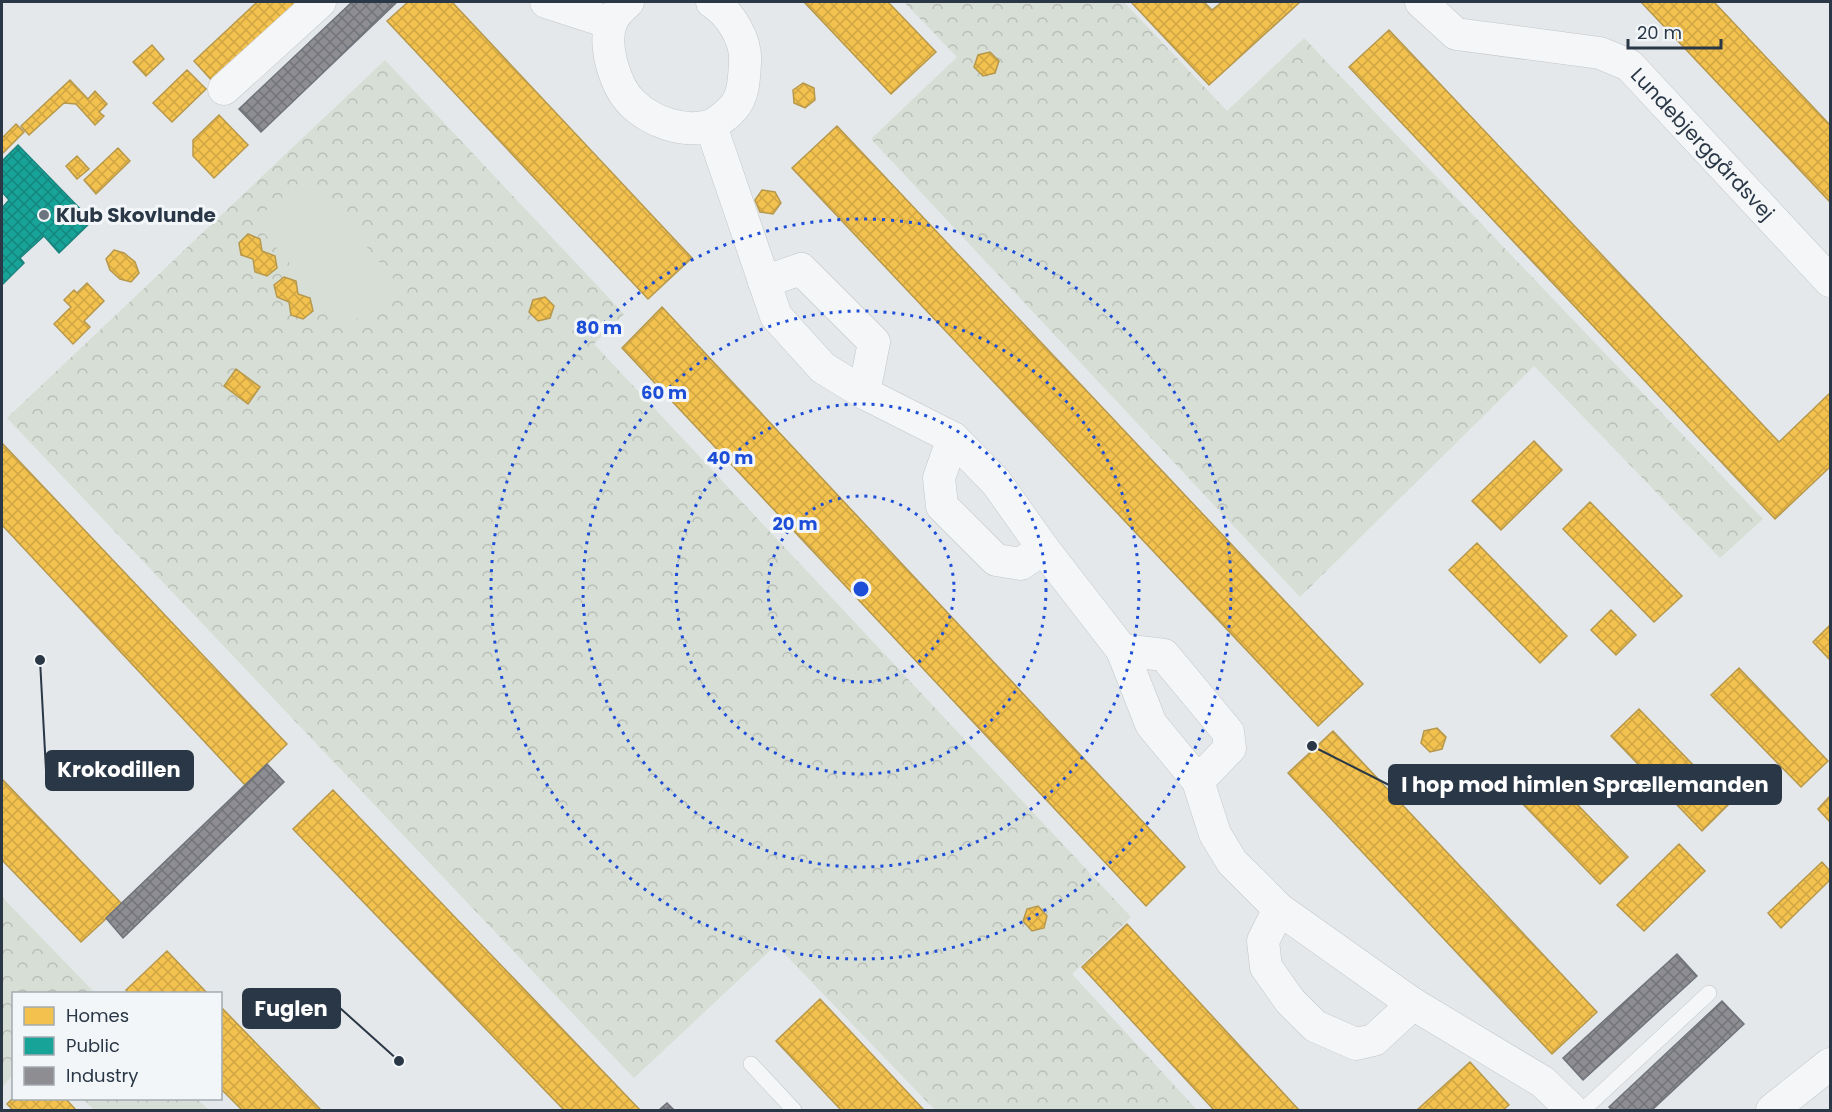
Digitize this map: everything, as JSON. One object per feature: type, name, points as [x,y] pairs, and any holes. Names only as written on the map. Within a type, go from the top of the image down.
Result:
[{"type":"street","points":[[224,89],[320,2]]},
{"type":"street","points":[[546,2],[619,12],[609,52],[616,79],[632,103],[654,119],[682,128],[711,126],[735,106],[744,85],[746,57],[738,30],[721,7],[712,2]]},
{"type":"street","name":"Lundebjerggårdsvej","points":[[1421,2],[1456,34],[1600,53],[1629,65],[1830,281]]},
{"type":"street","points":[[711,126],[776,316],[823,368],[864,393],[953,438],[996,482],[1043,548],[1122,650],[1151,724],[1198,781],[1215,834],[1232,862],[1279,909],[1413,1004],[1543,1082],[1572,1110]]},
{"type":"street","points":[[764,282],[801,269],[874,342],[864,393]]},
{"type":"street","points":[[953,438],[939,478],[942,507],[996,560],[1021,564],[1043,548]]},
{"type":"street","points":[[1122,650],[1164,656],[1228,732],[1230,748],[1198,781]]},
{"type":"street","points":[[1279,909],[1263,940],[1266,967],[1290,1000],[1315,1026],[1356,1044],[1374,1040],[1413,1004]]},
{"type":"street","points":[[1772,1110],[1830,1064]]},
{"type":"lane","points":[[1583,1110],[1709,993]]},
{"type":"lane","points":[[751,1064],[794,1110]]},
{"type":"green space","points":[[904,2],[1124,2],[1227,111],[1304,38],[1763,519],[1720,558],[1534,366],[1300,597],[871,139],[957,57]]},
{"type":"green space","points":[[385,60],[624,314],[594,344],[1131,917],[1072,974],[1197,1110],[935,1110],[776,945],[634,1078],[7,418]]},
{"type":"green space","points":[[307,176],[398,284],[345,329],[254,221]]},
{"type":"green space","points":[[2,897],[94,992],[12,992],[12,1076],[2,1087]]},
{"type":"green space","points":[[84,1100],[198,1100],[209,1110],[94,1110]]},
{"type":"building: Homes","points":[[257,2],[302,2],[215,84],[194,61]]},
{"type":"building: Homes","points":[[408,2],[452,2],[692,258],[648,299],[387,21]]},
{"type":"building: Homes","points":[[804,2],[888,2],[936,52],[891,94]]},
{"type":"building: Homes","points":[[1131,2],[1204,2],[1212,10],[1222,2],[1300,2],[1209,85]]},
{"type":"building: Homes","points":[[1641,2],[1714,2],[1830,125],[1830,202]]},
{"type":"building: Homes","points":[[1389,30],[1779,442],[1830,393],[1830,467],[1775,519],[1349,67]]},
{"type":"building: Homes","points":[[152,45],[164,59],[146,76],[133,62]]},
{"type":"building: Homes","points":[[990,52],[999,61],[995,73],[983,76],[974,67],[978,55]]},
{"type":"building: Homes","points":[[187,70],[206,89],[172,122],[153,103]]},
{"type":"building: Homes","points":[[70,80],[88,99],[95,91],[107,104],[99,112],[104,116],[95,125],[76,104],[64,103],[29,135],[21,126]]},
{"type":"building: Homes","points":[[803,83],[814,88],[815,100],[805,108],[794,103],[793,90]]},
{"type":"building: Homes","points":[[219,115],[248,145],[214,178],[193,156],[193,140]]},
{"type":"building: Homes","points":[[16,124],[24,132],[2,154],[2,138]]},
{"type":"building: Homes","points":[[837,126],[1363,684],[1318,726],[792,168]]},
{"type":"building: Homes","points":[[118,148],[130,161],[96,194],[84,180]]},
{"type":"building: Homes","points":[[77,156],[89,169],[77,179],[66,166]]},
{"type":"building: Homes","points":[[762,190],[775,192],[781,203],[773,214],[760,212],[755,200]]},
{"type":"building: Homes","points":[[248,234],[260,239],[262,251],[275,256],[277,268],[267,276],[255,272],[253,259],[241,255],[239,243]]},
{"type":"building: Homes","points":[[114,250],[124,253],[135,262],[139,273],[131,282],[120,279],[110,270],[106,259]]},
{"type":"building: Homes","points":[[284,277],[296,281],[298,294],[310,298],[313,311],[303,319],[291,315],[289,302],[277,297],[274,285]]},
{"type":"building: Homes","points":[[87,283],[104,301],[84,321],[90,327],[73,344],[54,324],[71,307],[64,300],[74,290],[77,293]]},
{"type":"building: Homes","points":[[545,297],[554,306],[550,318],[538,321],[529,312],[533,300]]},
{"type":"building: Homes","points":[[662,307],[1185,867],[1146,906],[622,348]]},
{"type":"building: Homes","points":[[236,369],[260,387],[248,404],[224,386]]},
{"type":"building: Homes","points":[[1534,441],[1562,470],[1501,530],[1472,501]]},
{"type":"building: Homes","points":[[2,443],[287,744],[245,785],[2,525]]},
{"type":"building: Homes","points":[[1590,502],[1682,596],[1654,622],[1563,529]]},
{"type":"building: Homes","points":[[1477,543],[1567,636],[1540,663],[1449,570]]},
{"type":"building: Homes","points":[[1611,610],[1636,635],[1616,655],[1591,630]]},
{"type":"building: Homes","points":[[1830,625],[1830,660],[1813,642]]},
{"type":"building: Homes","points":[[1739,668],[1828,761],[1801,787],[1711,695]]},
{"type":"building: Homes","points":[[1639,709],[1730,803],[1702,831],[1611,736]]},
{"type":"building: Homes","points":[[1437,728],[1446,737],[1442,749],[1430,752],[1421,743],[1424,731]]},
{"type":"building: Homes","points":[[1333,731],[1597,1012],[1552,1054],[1288,773]]},
{"type":"building: Homes","points":[[1544,770],[1628,857],[1600,884],[1516,797]]},
{"type":"building: Homes","points":[[2,779],[122,904],[81,942],[2,860]]},
{"type":"building: Homes","points":[[333,790],[640,1110],[564,1110],[293,829]]},
{"type":"building: Homes","points":[[1830,796],[1830,822],[1818,809]]},
{"type":"building: Homes","points":[[1679,844],[1705,871],[1644,931],[1617,905]]},
{"type":"building: Homes","points":[[1822,862],[1830,871],[1830,880],[1781,928],[1768,913]]},
{"type":"building: Homes","points":[[1038,906],[1047,916],[1044,928],[1032,931],[1023,921],[1027,909]]},
{"type":"building: Homes","points":[[1127,924],[1299,1110],[1214,1110],[1082,967]]},
{"type":"building: Homes","points":[[167,951],[206,992],[128,992],[126,990]]},
{"type":"building: Homes","points":[[820,999],[924,1110],[841,1110],[776,1041]]},
{"type":"building: Homes","points":[[222,1008],[321,1110],[242,1110],[222,1090]]},
{"type":"building: Homes","points":[[1470,1062],[1509,1105],[1503,1110],[1417,1110]]},
{"type":"building: Homes","points":[[12,1099],[67,1100],[76,1110],[13,1110],[7,1104]]},
{"type":"building: Public","name":"Klub Skovlunde","points":[[18,145],[92,221],[59,253],[44,236],[20,258],[24,263],[2,285],[2,208],[9,200],[2,192],[2,161]]},
{"type":"building: Industry","points":[[352,2],[397,2],[261,132],[239,109]]},
{"type":"building: Industry","points":[[267,764],[284,782],[123,938],[106,918]]},
{"type":"building: Industry","points":[[1677,954],[1697,976],[1583,1080],[1563,1058]]},
{"type":"building: Industry","points":[[1722,1001],[1744,1024],[1652,1110],[1612,1110],[1609,1107]]},
{"type":"building: Industry","points":[[667,1103],[674,1110],[659,1110]]},
{"type":"place","name":"Klub Skovlunde","points":[[44,215]]},
{"type":"place","name":"Krokodillen","points":[[40,660]]},
{"type":"place","name":"I hop mod himlen Sprællemanden","points":[[1312,746]]},
{"type":"place","name":"Fuglen","points":[[399,1061]]}]
